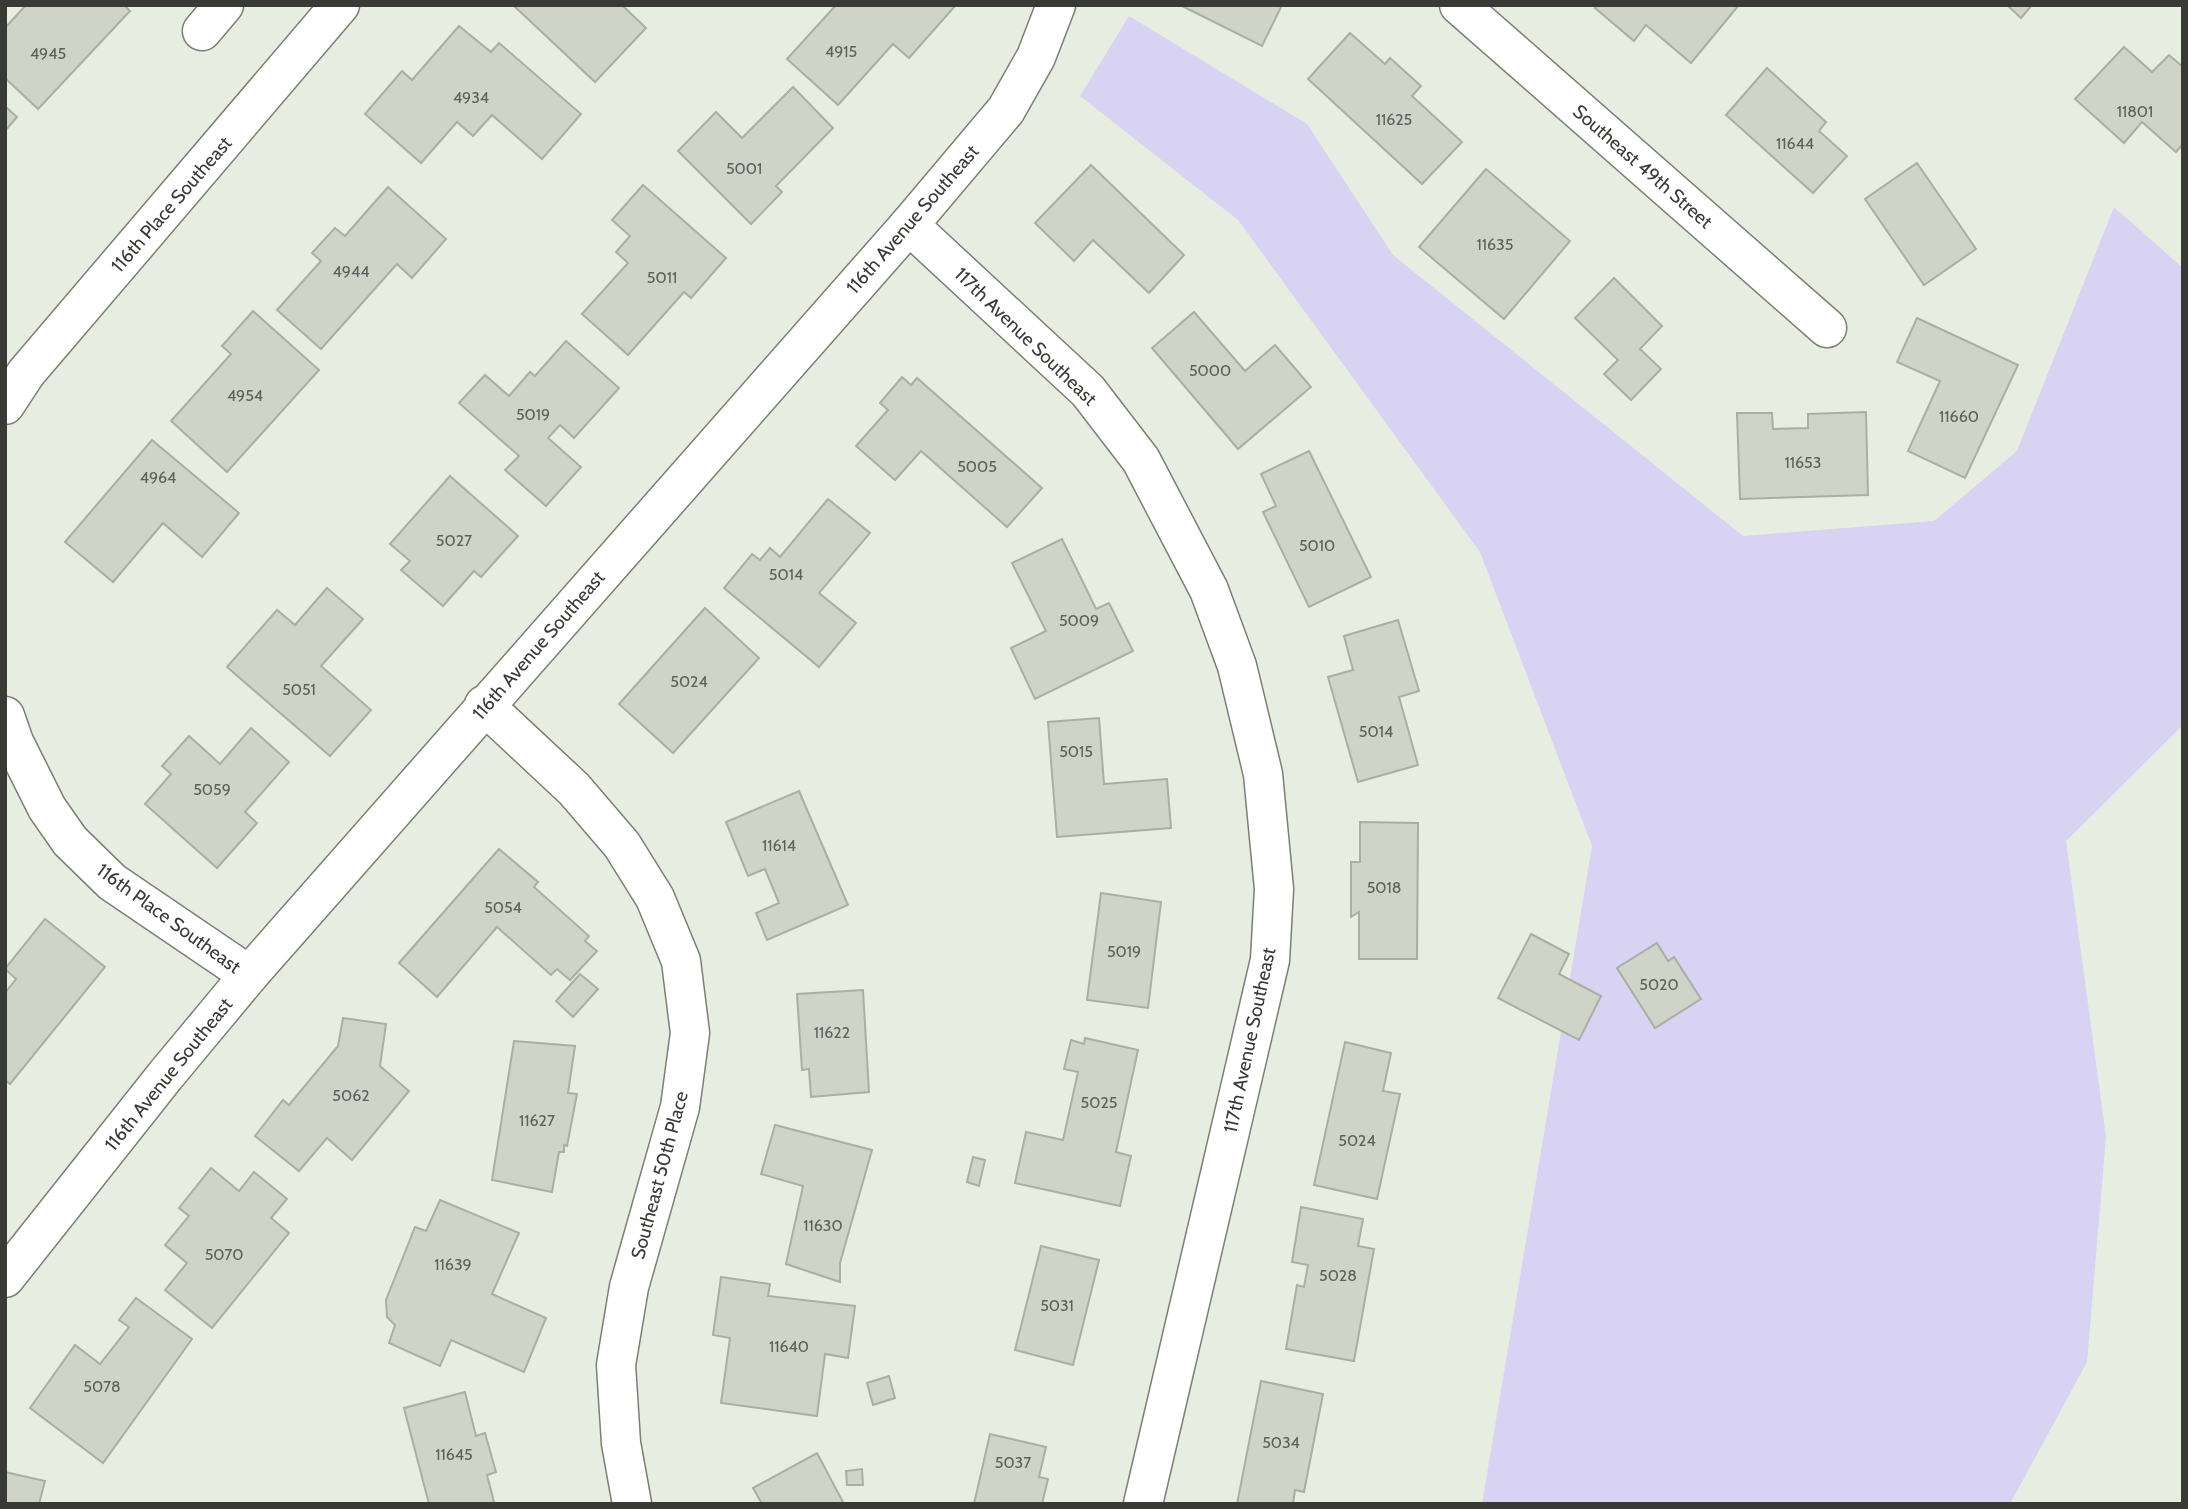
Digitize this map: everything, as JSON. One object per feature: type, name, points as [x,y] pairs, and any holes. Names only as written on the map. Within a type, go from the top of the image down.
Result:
[{"type":"street","name":"116th Place Southeast","points":[[5,405],[26,373],[340,5]]},
{"type":"street","name":"116th Avenue Southeast","points":[[5,1278],[249,975],[909,225],[1006,110],[1036,57],[1056,5]]},
{"type":"street","name":"Southeast 49th Street","points":[[1459,5],[1827,328]]},
{"type":"street","name":"117th Avenue Southeast","points":[[909,225],[1088,391],[1141,460],[1209,590],[1237,666],[1263,774],[1274,889],[1270,960],[1143,1504]]},
{"type":"street","name":"Southeast 50th Place","points":[[484,705],[575,789],[622,845],[655,898],[681,961],[691,1033],[680,1107],[629,1287],[616,1365],[621,1443],[632,1504]]},
{"type":"street","name":"116th Place Southeast","points":[[5,716],[14,742],[47,808],[70,841],[112,882],[249,975]]},
{"type":"shaded area","points":[[1129,16],[1307,124],[1393,255],[1743,536],[1934,521],[2017,451],[2114,207],[2183,268],[2183,725],[2066,841],[2106,1137],[2087,1362],[2010,1504],[1482,1504],[1592,846],[1480,552],[1238,220],[1080,96]]},
{"type":"building","points":[[26,5],[124,5],[130,11],[38,109],[5,78],[5,28]]},
{"type":"building","points":[[513,5],[622,5],[646,28],[595,82]]},
{"type":"building","points":[[836,5],[956,5],[909,58],[893,44],[838,105],[787,59]]},
{"type":"building","points":[[1180,5],[1282,5],[1262,46]]},
{"type":"building","points":[[1597,5],[1739,5],[1691,63],[1646,25],[1634,41],[1595,8]]},
{"type":"building","points":[[2007,5],[2032,5],[2021,18]]},
{"type":"building","points":[[459,26],[491,52],[499,43],[581,114],[542,159],[492,115],[473,136],[457,122],[421,163],[365,114],[402,71],[412,80]]},
{"type":"building","points":[[1350,33],[1385,64],[1390,58],[1421,86],[1412,96],[1462,142],[1422,184],[1308,79]]},
{"type":"building","points":[[2124,47],[2152,72],[2169,55],[2183,67],[2183,144],[2176,152],[2142,122],[2124,143],[2075,99]]},
{"type":"building","points":[[1767,68],[1826,122],[1819,131],[1847,156],[1813,193],[1726,115]]},
{"type":"building","points":[[793,87],[833,128],[776,186],[782,192],[751,224],[678,151],[716,112],[742,138]]},
{"type":"building","points":[[5,106],[17,117],[5,131]]},
{"type":"building","points":[[1917,163],[1976,249],[1924,285],[1865,199]]},
{"type":"building","points":[[1091,165],[1184,255],[1149,293],[1093,240],[1074,261],[1035,223]]},
{"type":"building","points":[[1486,169],[1570,241],[1504,319],[1419,247]]},
{"type":"building","points":[[643,185],[726,258],[691,298],[684,292],[628,355],[582,314],[628,263],[616,252],[630,236],[612,220]]},
{"type":"building","points":[[388,187],[446,239],[412,278],[397,264],[321,349],[277,310],[321,261],[312,253],[335,228],[345,236]]},
{"type":"building","points":[[1614,278],[1662,326],[1640,349],[1661,369],[1631,400],[1604,374],[1618,360],[1575,318]]},
{"type":"building","points":[[253,311],[319,370],[227,472],[171,421],[231,354],[222,346]]},
{"type":"building","points":[[1194,312],[1245,371],[1275,345],[1311,387],[1238,449],[1152,348]]},
{"type":"building","points":[[1917,318],[2018,365],[1965,478],[1908,451],[1940,381],[1897,362]]},
{"type":"building","points":[[566,341],[619,388],[574,438],[560,425],[548,438],[581,467],[546,506],[505,470],[519,456],[459,403],[485,375],[509,396],[530,372],[535,376]]},
{"type":"building","points":[[902,377],[911,385],[917,378],[1042,488],[1007,527],[921,451],[895,480],[856,446],[888,410],[880,403]]},
{"type":"building","points":[[1866,412],[1868,495],[1740,499],[1737,413],[1772,413],[1773,429],[1808,428],[1808,414]]},
{"type":"building","points":[[152,440],[239,513],[202,557],[163,523],[113,582],[65,542]]},
{"type":"building","points":[[1309,451],[1371,577],[1309,607],[1263,512],[1276,506],[1261,474]]},
{"type":"building","points":[[450,476],[518,536],[481,577],[474,571],[443,606],[401,570],[410,561],[390,544]]},
{"type":"building","points":[[828,499],[870,533],[819,593],[856,623],[819,667],[724,588],[752,554],[760,560],[770,548],[780,557]]},
{"type":"building","points":[[1062,539],[1096,609],[1109,603],[1133,651],[1035,699],[1011,648],[1046,631],[1012,563]]},
{"type":"building","points":[[327,588],[363,619],[321,666],[371,710],[330,756],[227,667],[277,610],[295,625]]},
{"type":"building","points":[[705,608],[759,658],[673,753],[619,704]]},
{"type":"building","points":[[1398,620],[1419,691],[1399,697],[1418,765],[1358,782],[1328,677],[1353,670],[1344,636]]},
{"type":"building","points":[[1099,718],[1104,784],[1167,779],[1171,828],[1057,837],[1048,722]]},
{"type":"building","points":[[251,728],[289,762],[245,812],[257,823],[217,868],[145,804],[171,774],[162,766],[189,736],[220,764]]},
{"type":"building","points":[[799,791],[848,905],[767,940],[756,913],[779,903],[765,869],[748,876],[726,822]]},
{"type":"building","points":[[1360,822],[1418,823],[1417,959],[1359,959],[1359,912],[1351,917],[1351,862],[1360,862]]},
{"type":"building","points":[[499,849],[538,882],[534,887],[589,936],[585,941],[597,951],[570,980],[557,969],[551,975],[497,927],[437,997],[399,963]]},
{"type":"building","points":[[1101,893],[1161,902],[1148,1008],[1087,1000]]},
{"type":"building","points":[[45,919],[105,967],[10,1084],[5,1080],[5,993],[16,979],[5,969]]},
{"type":"building","points":[[1531,934],[1569,954],[1559,974],[1601,996],[1579,1040],[1498,998]]},
{"type":"building","points":[[1657,943],[1668,961],[1674,957],[1701,999],[1655,1028],[1617,968]]},
{"type":"building","points":[[580,974],[598,989],[573,1017],[556,1001]]},
{"type":"building","points":[[863,990],[869,1092],[811,1097],[809,1069],[802,1070],[797,994]]},
{"type":"building","points":[[343,1018],[386,1024],[380,1066],[409,1091],[352,1160],[327,1138],[299,1171],[255,1136],[283,1100],[289,1105],[338,1046]]},
{"type":"building","points":[[1085,1038],[1138,1050],[1116,1152],[1131,1156],[1120,1206],[1015,1183],[1026,1132],[1063,1140],[1078,1072],[1064,1069],[1071,1040],[1084,1044]]},
{"type":"building","points":[[514,1041],[575,1046],[568,1093],[577,1094],[567,1146],[564,1145],[564,1152],[559,1152],[552,1192],[492,1180]]},
{"type":"building","points":[[1345,1042],[1391,1053],[1383,1091],[1400,1094],[1377,1199],[1314,1185]]},
{"type":"building","points":[[775,1125],[872,1150],[840,1263],[840,1282],[786,1264],[803,1186],[761,1174]]},
{"type":"building","points":[[973,1157],[985,1160],[979,1186],[967,1182]]},
{"type":"building","points":[[211,1168],[239,1191],[254,1172],[287,1199],[271,1218],[289,1233],[212,1328],[165,1290],[187,1263],[165,1245],[189,1216],[179,1208]]},
{"type":"building","points":[[440,1200],[519,1233],[492,1294],[546,1318],[524,1372],[451,1340],[440,1366],[389,1343],[395,1325],[387,1317],[386,1300],[415,1227],[426,1231]]},
{"type":"building","points":[[1301,1207],[1363,1219],[1358,1246],[1374,1249],[1354,1361],[1286,1349],[1297,1285],[1304,1287],[1308,1265],[1292,1262]]},
{"type":"building","points":[[1041,1246],[1099,1260],[1073,1365],[1015,1350]]},
{"type":"building","points":[[721,1277],[770,1284],[768,1296],[855,1306],[848,1358],[825,1354],[817,1416],[721,1403],[730,1338],[713,1335]]},
{"type":"building","points":[[136,1298],[192,1339],[103,1463],[30,1408],[75,1345],[100,1364],[129,1327],[119,1320]]},
{"type":"building","points":[[889,1376],[895,1398],[873,1405],[867,1383]]},
{"type":"building","points":[[1261,1381],[1323,1394],[1304,1492],[1295,1490],[1293,1504],[1237,1504]]},
{"type":"building","points":[[465,1392],[476,1436],[485,1433],[496,1472],[487,1475],[494,1502],[429,1504],[404,1408]]},
{"type":"building","points":[[990,1434],[1046,1447],[1039,1477],[1048,1479],[1042,1504],[974,1504]]},
{"type":"building","points":[[817,1453],[844,1504],[762,1504],[753,1488]]},
{"type":"building","points":[[862,1469],[863,1485],[847,1485],[846,1471]]},
{"type":"building","points":[[5,1472],[45,1481],[39,1504],[5,1504]]}]
